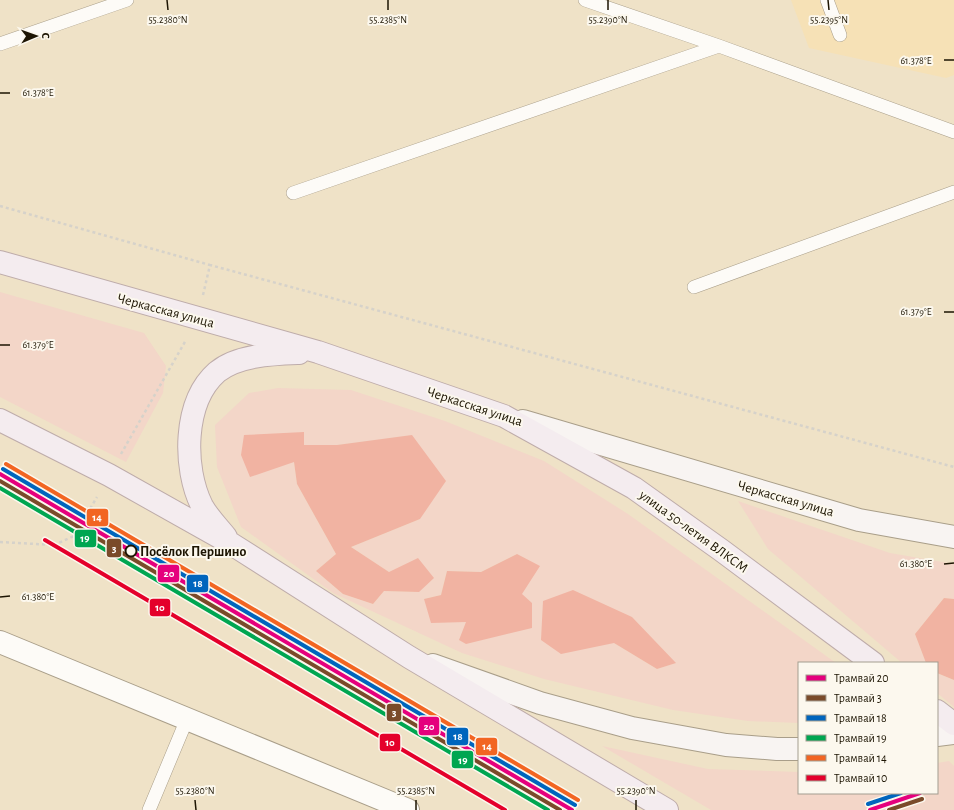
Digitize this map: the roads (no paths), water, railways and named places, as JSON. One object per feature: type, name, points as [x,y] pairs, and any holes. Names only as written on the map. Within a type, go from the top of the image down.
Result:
[{"type":"main road","name":"Черкасская улица","points":[[0,262],[318,352],[504,416],[859,520],[954,537]]},
{"type":"main road","points":[[230,543],[202,506],[189,465],[190,432],[198,397],[217,372],[245,358],[274,354],[318,352]]},
{"type":"main road","name":"улица 50-летия ВЛКСМ","points":[[504,416],[634,488],[721,550],[872,662]]},
{"type":"main road","points":[[0,420],[109,475],[230,543],[409,657],[667,810]]},
{"type":"main road","points":[[409,657],[540,703],[632,728],[726,746],[798,749]]},
{"type":"main road","points":[[938,712],[954,724]]},
{"type":"main road","points":[[938,735],[954,733]]},
{"type":"street","points":[[0,642],[408,810]]},
{"type":"lane","points":[[0,44],[127,0]]},
{"type":"lane","points":[[585,0],[719,46],[954,132]]},
{"type":"lane","points":[[827,0],[840,35]]},
{"type":"lane","points":[[293,193],[719,46]]},
{"type":"lane","points":[[694,287],[954,192]]},
{"type":"lane","points":[[149,810],[187,719]]},
{"type":"tram line","name":"14","points":[[6,464],[578,800]]},
{"type":"tram line","name":"18","points":[[3,469],[575,805]]},
{"type":"tram line","name":"20","points":[[0,474],[572,810]]},
{"type":"tram line","name":"3","points":[[0,481],[560,810]]},
{"type":"tram line","name":"19","points":[[0,488],[548,810]]},
{"type":"tram line","name":"10","points":[[45,540],[505,810]]},
{"type":"tram line","name":"18","points":[[868,804],[898,794]]},
{"type":"tram line","name":"20","points":[[870,810],[917,794]]},
{"type":"tram line","name":"3","points":[[889,810],[922,799]]},
{"type":"place","name":"Посёлок Першино","points":[[131,551]]}]
